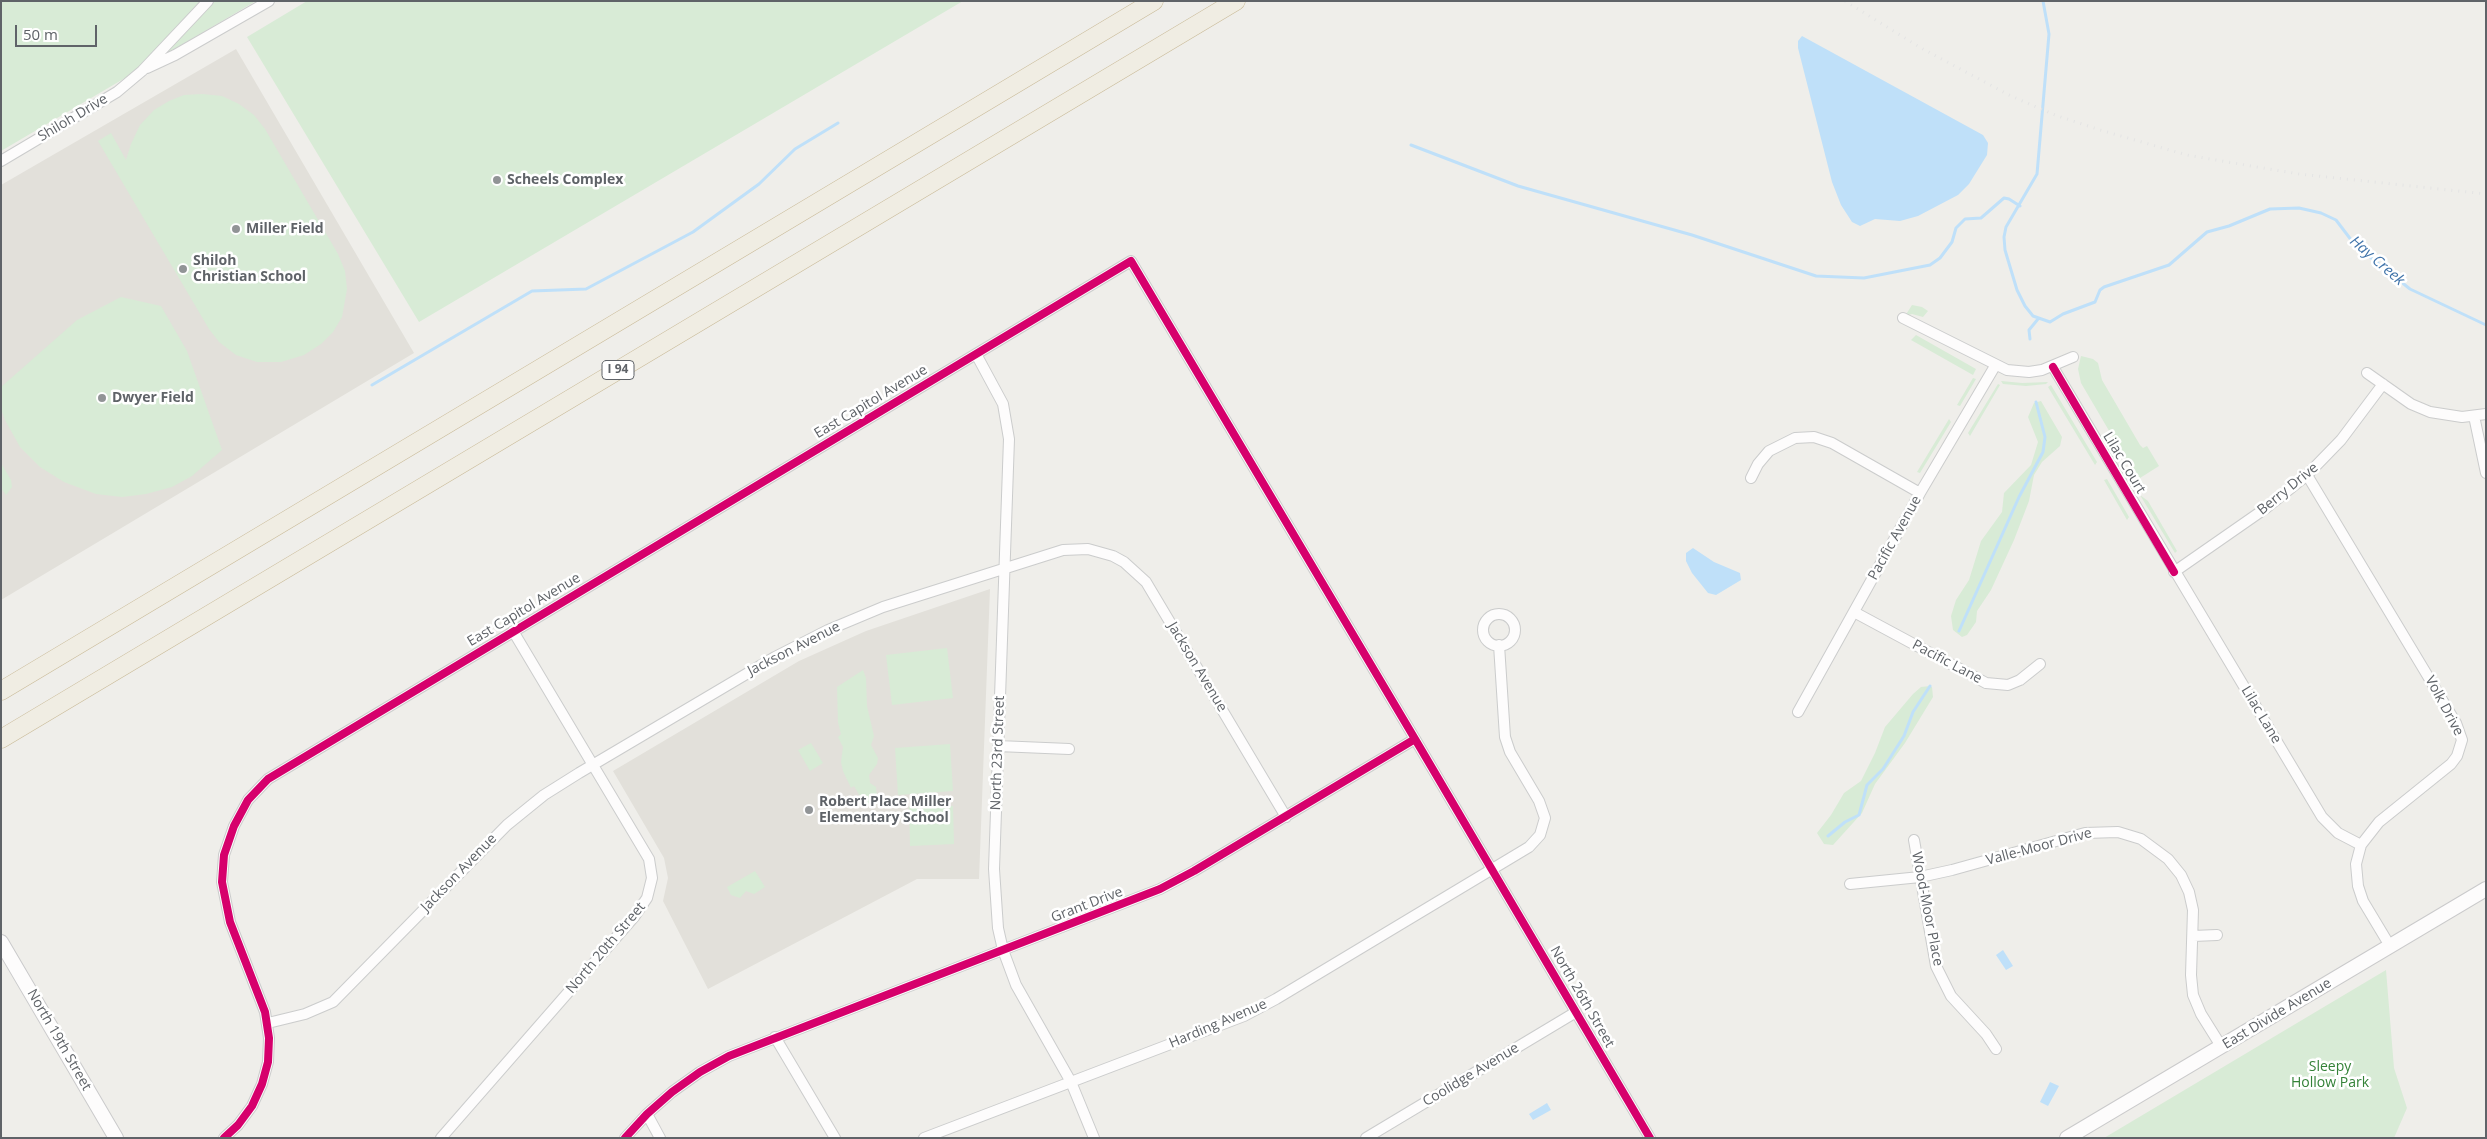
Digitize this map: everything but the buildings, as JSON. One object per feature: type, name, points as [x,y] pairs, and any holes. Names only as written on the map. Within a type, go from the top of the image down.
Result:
[{"type":"highway","points":[[1,691],[1154,1]]},
{"type":"highway","name":"I 94","points":[[1,739],[1236,1]]},
{"type":"street","name":"Shiloh Drive","points":[[1,161],[108,98],[142,70],[208,1]]},
{"type":"street","name":"Shiloh Drive","points":[[142,70],[175,55],[269,1]]},
{"type":"street","name":"East Capitol Avenue","points":[[224,1138],[245,1116],[262,1084],[269,1050],[268,1023],[260,994],[230,922],[223,893],[224,854],[241,812],[258,789],[279,771],[1131,260],[1416,739]]},
{"type":"street","points":[[1903,318],[1995,366],[2018,372],[2042,370],[2073,357]]},
{"type":"street","name":"North 23rd Street","points":[[976,354],[999,393],[1008,427],[994,891],[998,928],[1003,950],[1021,997],[1071,1082],[1094,1138]]},
{"type":"street","name":"Pacific Avenue","points":[[1798,712],[1920,493],[1995,366]]},
{"type":"street","name":"Lilac Court","points":[[2053,367],[2174,572]]},
{"type":"street","points":[[2368,373],[2411,404],[2430,412],[2450,416],[2486,414]]},
{"type":"street","name":"Berry Drive","points":[[2174,572],[2266,508],[2307,476],[2336,445],[2383,384]]},
{"type":"street","points":[[2474,416],[2486,473]]},
{"type":"street","points":[[1751,478],[1758,464],[1769,451],[1796,438],[1814,437],[1832,443],[1920,493]]},
{"type":"street","name":"Volk Drive","points":[[2307,476],[2456,724],[2462,740],[2457,756],[2451,764],[2379,822],[2362,845],[2356,864],[2358,886],[2363,901],[2390,946]]},
{"type":"street","name":"Jackson Avenue","points":[[268,1023],[305,1014],[333,1002],[507,825],[544,795],[593,765],[809,638],[883,607],[1063,550],[1088,549],[1113,556],[1136,572],[1146,582],[1286,817]]},
{"type":"street","name":"Lilac Lane","points":[[2174,572],[2324,819],[2338,833],[2362,845]]},
{"type":"street","name":"Pacific Lane","points":[[1854,612],[1986,683],[2008,684],[2020,680],[2040,664]]},
{"type":"street","name":"North 20th Street","points":[[441,1138],[634,917],[647,898],[652,878],[649,859],[513,630]]},
{"type":"street","name":"Harding Avenue","points":[[924,1138],[1244,1016],[1492,870],[1535,842],[1544,827],[1545,818],[1539,801],[1510,752],[1505,737],[1499,645]]},
{"type":"street","name":"Grant Drive","points":[[625,1138],[646,1114],[672,1092],[700,1072],[728,1056],[1160,889],[1286,817],[1416,739]]},
{"type":"street","points":[[1416,739],[1492,870]]},
{"type":"street","points":[[998,746],[1069,749]]},
{"type":"street","name":"Valle-Moor Drive","points":[[1850,884],[1920,877],[1968,866],[2085,832],[2118,832],[2150,844],[2175,866],[2186,884],[2192,901],[2191,975],[2193,996],[2201,1014],[2221,1046]]},
{"type":"street","name":"Wood-Moor Place","points":[[1914,840],[1932,953],[1940,977],[1951,996],[1986,1034],[1996,1049]]},
{"type":"street","name":"North 26th Street","points":[[1492,870],[1650,1138]]},
{"type":"street","name":"East Divide Avenue","points":[[2067,1138],[2486,889]]},
{"type":"street","points":[[2193,936],[2218,935]]},
{"type":"street","name":"North 19th Street","points":[[1,942],[116,1138]]},
{"type":"street","name":"Coolidge Avenue","points":[[1366,1138],[1576,1012]]},
{"type":"street","points":[[774,1037],[835,1138]]},
{"type":"street","points":[[646,1114],[660,1138]]},
{"type":"shaded area","name":"Shiloh Christian School","points":[[236,49],[414,353],[1,600],[1,185]]},
{"type":"shaded area","name":"Robert Place Miller Elementary School","points":[[990,589],[979,879],[917,879],[708,989],[663,901],[668,878],[664,858],[613,771],[799,661],[866,631]]},
{"type":"green space","points":[[1,1],[256,1],[1,151]]},
{"type":"green space","name":"Scheels Complex","points":[[307,1],[963,1],[419,322],[247,37]]},
{"type":"green space","points":[[184,95],[222,96],[239,104],[254,115],[265,129],[338,254],[345,271],[347,289],[342,317],[333,332],[321,344],[304,355],[281,362],[257,362],[236,355],[219,342],[209,329],[98,141],[111,133],[126,160],[140,125],[154,110]]},
{"type":"green space","name":"Dwyer Field","points":[[121,297],[161,306],[187,351],[222,450],[192,476],[172,487],[146,494],[122,497],[96,494],[64,482],[40,467],[20,447],[1,409],[1,387],[77,320]]},
{"type":"green space","points":[[1912,305],[1922,307],[1928,311],[1923,317],[1912,314],[1905,316]]},
{"type":"green space","points":[[1916,335],[1976,369],[1973,375],[1911,340]]},
{"type":"green space","points":[[2081,356],[2093,359],[2098,363],[2102,380],[2140,445],[2143,448],[2147,446],[2159,466],[2140,478],[2147,490],[2145,492],[2081,383],[2078,369]]},
{"type":"green space","points":[[1973,378],[1976,379],[1960,406],[1957,405]]},
{"type":"green space","points":[[2001,381],[2022,383],[2048,382],[2046,384],[2026,386],[2003,384]]},
{"type":"green space","points":[[1998,384],[2000,385],[1970,436],[1968,433]]},
{"type":"green space","points":[[2051,385],[2097,462],[2095,465],[2048,387]]},
{"type":"green space","points":[[2041,401],[2062,437],[2060,446],[2042,462],[2034,475],[2029,501],[2014,540],[1991,590],[1977,611],[1976,622],[1967,635],[1962,637],[1953,630],[1951,616],[1956,600],[1969,580],[1981,541],[2002,512],[2004,493],[2031,465],[2038,442],[2028,417],[2034,403]]},
{"type":"green space","points":[[1949,419],[1951,422],[1920,473],[1917,472]]},
{"type":"green space","points":[[1,463],[11,480],[12,487],[6,495],[1,488]]},
{"type":"green space","points":[[2107,479],[2129,517],[2127,520],[2104,480]]},
{"type":"green space","points":[[2140,495],[2148,501],[2177,551],[2175,553]]},
{"type":"green space","points":[[947,648],[953,698],[892,705],[886,655]]},
{"type":"green space","points":[[863,670],[866,678],[867,706],[874,736],[871,745],[878,758],[877,764],[869,775],[870,783],[876,787],[877,798],[866,806],[854,786],[851,788],[843,771],[841,762],[843,747],[838,737],[841,734],[838,722],[837,687]]},
{"type":"green space","points":[[1921,687],[1932,687],[1933,697],[1905,743],[1875,784],[1862,813],[1833,845],[1824,844],[1817,833],[1831,815],[1844,793],[1861,781],[1885,727],[1913,694]]},
{"type":"green space","points":[[811,743],[823,763],[810,771],[798,750]]},
{"type":"green space","points":[[950,744],[953,791],[898,795],[895,748]]},
{"type":"green space","points":[[953,806],[954,844],[910,846],[909,807]]},
{"type":"green space","points":[[755,871],[765,887],[754,894],[746,891],[740,898],[731,895],[727,887]]},
{"type":"green space","name":"Sleepy Hollow Park","points":[[2386,970],[2394,1068],[2407,1108],[2394,1138],[2104,1138]]},
{"type":"water","points":[[1802,36],[1983,135],[1988,143],[1987,155],[1969,184],[1958,195],[1918,216],[1900,221],[1875,219],[1860,226],[1852,222],[1841,205],[1832,182],[1798,48],[1798,41]]},
{"type":"water","points":[[1693,548],[1714,562],[1740,573],[1741,580],[1716,595],[1708,593],[1692,573],[1686,561],[1686,553]]},
{"type":"water","points":[[2003,950],[2013,966],[2006,970],[1996,955]]},
{"type":"water","points":[[2050,1082],[2059,1086],[2048,1106],[2040,1102]]},
{"type":"water","points":[[1547,1103],[1551,1110],[1533,1120],[1529,1114]]},
{"type":"waterway","name":"Hay Creek","points":[[2043,1],[2049,34],[2037,174],[2006,227],[2004,237],[2005,250],[2017,290],[2025,306],[2033,316],[2050,322],[2063,314],[2095,302],[2100,290],[2104,287],[2169,265],[2207,232],[2229,226],[2270,209],[2299,208],[2321,213],[2336,220],[2355,245],[2410,289],[2486,325]]},
{"type":"waterway","points":[[372,385],[532,291],[586,289],[693,232],[759,184],[795,149],[838,123]]},
{"type":"waterway","points":[[1411,145],[1518,186],[1692,235],[1816,276],[1864,278],[1930,265],[1940,258],[1952,242],[1956,228],[1965,219],[1981,218],[2004,198],[2020,206]]},
{"type":"waterway","points":[[2030,339],[2029,330],[2038,319]]},
{"type":"waterway","points":[[1959,631],[2019,497],[2043,452],[2045,437],[2036,402]]},
{"type":"waterway","points":[[1828,836],[1845,822],[1859,815],[1867,785],[1883,769],[1904,736],[1913,712],[1930,686]]},
{"type":"railway","points":[[1845,1],[1921,48],[2011,96],[2055,115],[2100,130],[2187,155],[2299,174],[2486,194]]},
{"type":"cycle path","points":[[224,1138],[238,1125],[252,1106],[262,1084],[268,1062],[269,1038],[265,1012],[230,922],[222,882],[224,855],[234,826],[248,800],[268,779],[1131,261],[1415,739]]},
{"type":"cycle path","points":[[2053,367],[2174,572]]},
{"type":"cycle path","points":[[625,1138],[647,1114],[672,1092],[700,1072],[729,1056],[1160,889],[1194,871],[1415,739],[1650,1138]]},
{"type":"place","name":"Scheels Complex","points":[[497,180]]},
{"type":"place","name":"Miller Field","points":[[236,229]]},
{"type":"place","name":"Shiloh Christian School","points":[[183,269]]},
{"type":"place","name":"Dwyer Field","points":[[102,398]]},
{"type":"place","name":"Robert Place Miller Elementary School","points":[[809,810]]}]
